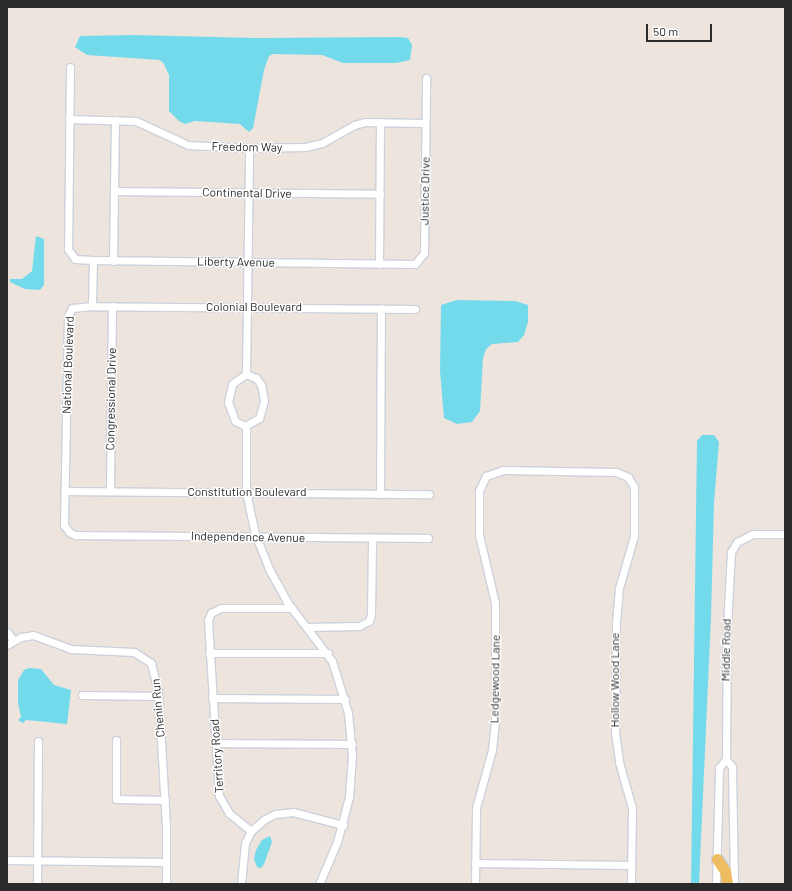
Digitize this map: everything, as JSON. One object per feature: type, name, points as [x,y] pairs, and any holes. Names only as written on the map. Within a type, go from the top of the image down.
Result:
[{"type":"main road","points":[[717,859],[725,872],[727,884]]},
{"type":"street","points":[[70,67],[68,249],[75,259],[93,260],[92,306]]},
{"type":"street","name":"Justice Drive","points":[[379,264],[414,264],[423,255],[426,78]]},
{"type":"street","name":"Freedom Way","points":[[69,119],[115,120],[142,123],[169,138],[188,145],[248,148],[305,147],[329,140],[358,124],[380,122],[425,122]]},
{"type":"street","points":[[113,261],[115,120]]},
{"type":"street","points":[[379,264],[380,122]]},
{"type":"street","points":[[246,374],[248,148]]},
{"type":"street","name":"Continental Drive","points":[[114,191],[380,194]]},
{"type":"street","name":"Liberty Avenue","points":[[93,260],[379,264]]},
{"type":"street","name":"National Boulevard","points":[[69,532],[64,525],[68,316],[70,310],[76,306],[92,306]]},
{"type":"street","name":"Colonial Boulevard","points":[[92,306],[415,309]]},
{"type":"street","name":"Congressional Drive","points":[[110,491],[112,306]]},
{"type":"street","points":[[380,494],[381,308]]},
{"type":"street","points":[[246,374],[232,384],[228,402],[235,421],[246,426]]},
{"type":"street","points":[[246,374],[256,378],[261,385],[264,401],[259,418],[246,426]]},
{"type":"street","points":[[246,426],[246,492],[256,537],[269,569],[292,608],[328,653],[337,672],[345,699],[352,744],[351,779],[343,825],[319,884]]},
{"type":"street","name":"Ledgewood Lane","points":[[475,884],[476,808],[492,750],[494,721],[495,603],[478,530],[479,488],[486,476],[500,470],[616,472],[629,479]]},
{"type":"street","name":"Hollow Wood Lane","points":[[629,479],[635,490],[634,533],[617,602],[615,728],[618,753],[632,808],[631,884]]},
{"type":"street","name":"Constitution Boulevard","points":[[65,491],[429,494]]},
{"type":"street","name":"Independence Avenue","points":[[69,532],[75,535],[428,538]]},
{"type":"street","name":"Middle Road","points":[[716,884],[719,768],[726,760],[730,558],[737,542],[753,534],[785,534]]},
{"type":"street","points":[[307,626],[359,626],[368,621],[371,614],[372,538]]},
{"type":"street","name":"Territory Road","points":[[251,831],[229,813],[221,802],[215,743],[207,622],[211,613],[221,608],[292,608]]},
{"type":"street","points":[[7,632],[14,641]]},
{"type":"street","name":"Chenin Run","points":[[7,645],[32,635],[71,650],[138,653],[148,659],[154,668],[158,696],[165,800],[166,884]]},
{"type":"street","points":[[209,653],[328,653]]},
{"type":"street","points":[[82,695],[158,696]]},
{"type":"street","points":[[212,698],[345,699]]},
{"type":"street","points":[[116,740],[116,799],[165,800]]},
{"type":"street","points":[[37,884],[38,741]]},
{"type":"street","points":[[215,743],[352,744]]},
{"type":"street","name":"Middle Road","points":[[726,760],[732,767],[734,884]]},
{"type":"street","points":[[241,884],[244,847],[251,831],[270,816],[287,812],[343,825]]},
{"type":"street","points":[[7,860],[166,862]]},
{"type":"street","points":[[475,863],[631,865]]},
{"type":"water","points":[[133,35],[259,38],[399,37],[408,38],[412,45],[410,60],[396,63],[343,63],[322,55],[273,54],[269,56],[264,70],[253,128],[249,132],[240,124],[195,121],[185,124],[179,121],[169,111],[169,75],[164,64],[160,60],[87,55],[75,47],[80,36]]},
{"type":"water","points":[[36,236],[44,239],[44,285],[40,290],[25,289],[10,282],[10,279],[22,279],[32,271]]},
{"type":"water","points":[[457,300],[515,301],[528,305],[528,322],[524,335],[518,342],[492,344],[486,349],[483,358],[480,411],[472,422],[457,424],[444,418],[440,371],[441,305]]},
{"type":"water","points":[[702,435],[714,435],[719,442],[714,503],[711,617],[699,884],[691,884],[697,441]]},
{"type":"water","points":[[29,668],[41,669],[54,685],[71,690],[67,724],[26,720],[23,723],[18,720],[21,717],[18,703],[18,680],[24,670]]},
{"type":"water","points":[[270,836],[272,842],[264,864],[261,868],[257,867],[254,859],[256,850],[262,840]]}]
